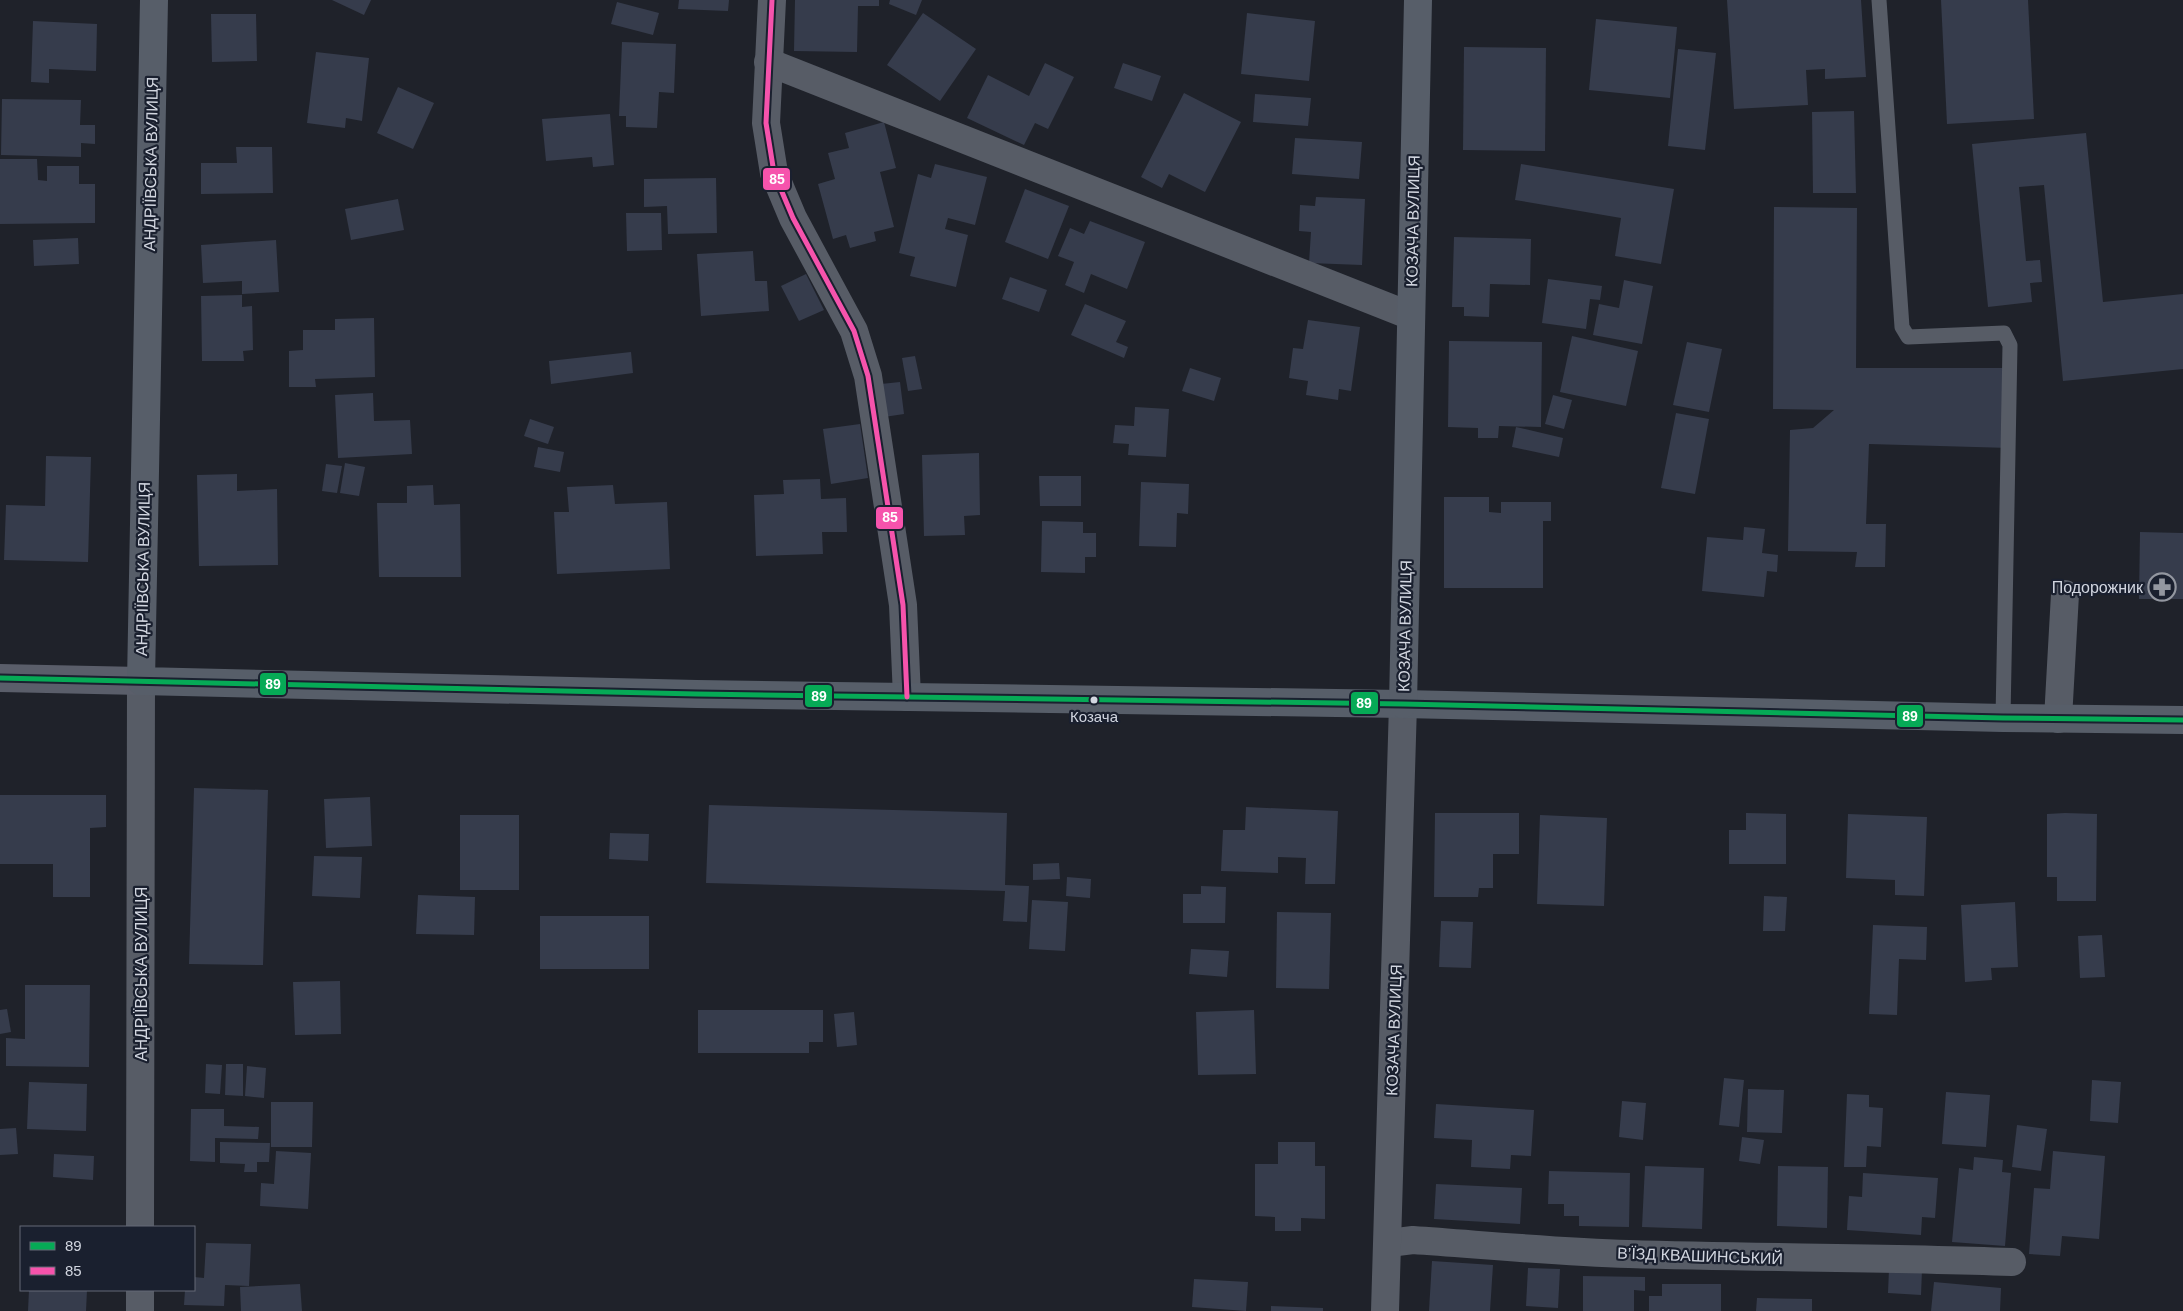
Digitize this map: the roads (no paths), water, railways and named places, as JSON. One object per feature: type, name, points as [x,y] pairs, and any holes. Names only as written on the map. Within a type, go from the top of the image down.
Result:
[{"type":"main road","name":"АНДРІЇВСЬКА ВУЛИЦЯ","points":[[141,680],[154,0]]},
{"type":"main road","name":"КОЗАЧА ВУЛИЦЯ","points":[[1403,704],[1418,0]]},
{"type":"main road","points":[[0,678],[707,695],[1403,704],[2003,718],[2183,720]]},
{"type":"street","points":[[772,0],[766,123],[774,173],[793,218],[854,331],[868,376],[903,605],[907,697]]},
{"type":"street","points":[[768,62],[1411,316]]},
{"type":"street","points":[[2058,719],[2065,594]]},
{"type":"street","name":"АНДРІЇВСЬКА ВУЛИЦЯ","points":[[140,1226],[141,680]]},
{"type":"street","name":"КОЗАЧА ВУЛИЦЯ","points":[[1385,1311],[1389,1243],[1403,704]]},
{"type":"street","name":"В’ЇЗД КВАШИНСЬКИЙ","points":[[1389,1243],[1413,1240],[1626,1254],[1776,1258],[1915,1258],[2012,1262]]},
{"type":"street","points":[[140,1291],[140,1311]]},
{"type":"lane","points":[[1879,0],[1902,327],[1908,338],[2004,333],[2010,344],[2003,718]]},
{"type":"place","name":"Подорожник","points":[[2162,587]]},
{"type":"place","name":"Козача","points":[[1094,700]]}]
